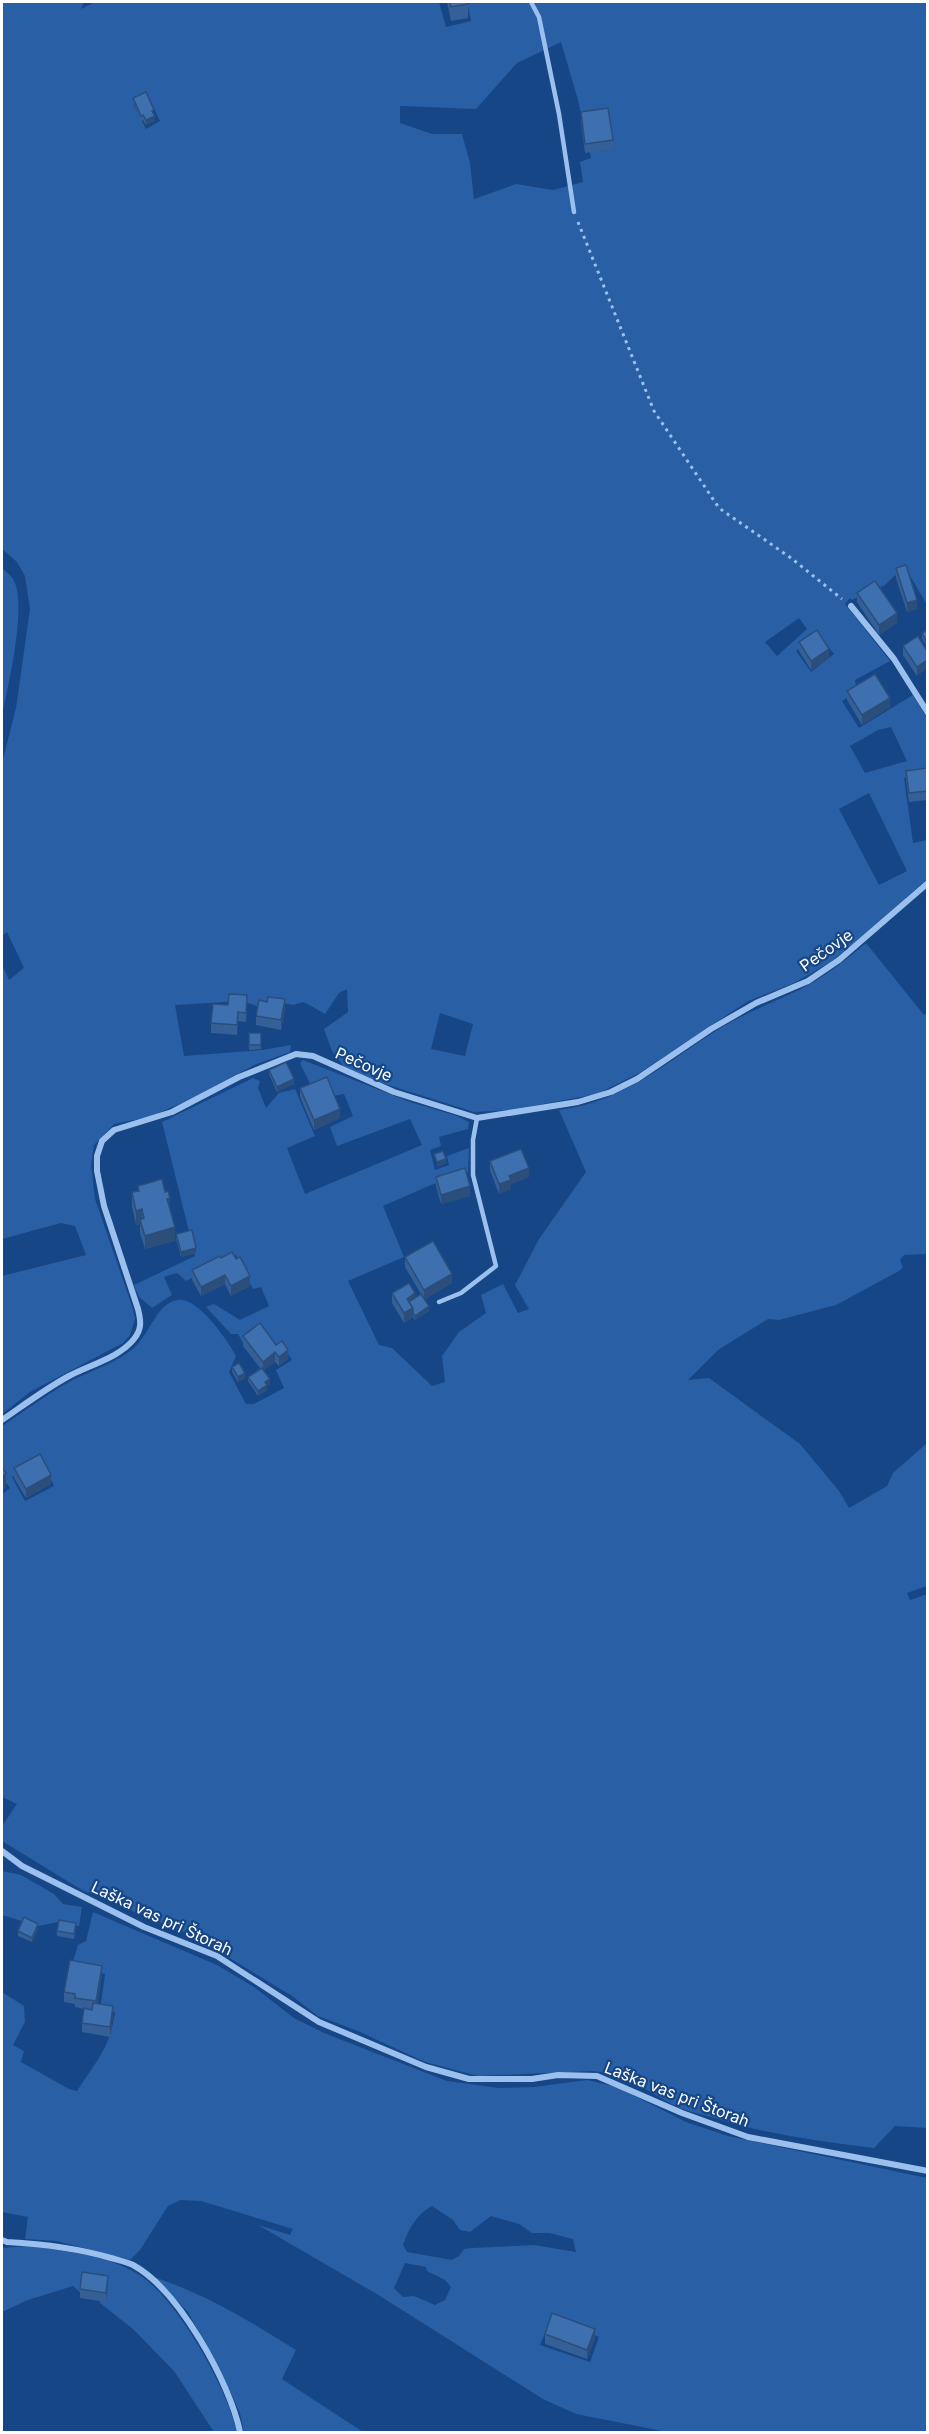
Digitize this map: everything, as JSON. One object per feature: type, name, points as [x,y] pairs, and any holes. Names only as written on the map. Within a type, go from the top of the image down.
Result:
[{"type":"street","points":[[850,606],[894,659],[927,713]]},
{"type":"street","name":"Pečovje","points":[[2,1420],[35,1395],[70,1375],[121,1351],[133,1340],[141,1325],[138,1309],[104,1206],[97,1171],[97,1156],[102,1141],[114,1130],[172,1112],[239,1077],[296,1054],[313,1056],[394,1092],[477,1118],[578,1102],[611,1092],[637,1079],[711,1029],[756,1003],[808,981],[839,960],[927,882]]},
{"type":"street","name":"Laška vas pri Štorah","points":[[2,1851],[22,1866],[144,1927],[217,1956],[319,2022],[426,2067],[469,2079],[532,2079],[558,2075],[597,2076],[682,2113],[748,2137],[927,2171]]},
{"type":"street","points":[[2,2240],[49,2244],[102,2256],[133,2265],[151,2279],[193,2327],[232,2402],[240,2433]]},
{"type":"lane","points":[[531,2],[539,18],[544,39],[559,114],[574,212]]},
{"type":"lane","points":[[439,1302],[461,1293],[496,1266],[473,1175],[473,1140],[477,1118]]},
{"type":"path","points":[[574,212],[654,411],[719,508],[791,558],[850,606]]},
{"type":"shaded area","points":[[2,2],[84,2],[81,9],[95,2],[439,2],[446,27],[471,21],[467,2],[927,2],[927,605],[908,572],[894,576],[885,585],[852,600],[850,598],[845,604],[890,661],[855,680],[857,692],[842,701],[859,728],[913,695],[927,718],[927,774],[904,778],[913,843],[927,840],[927,879],[861,938],[829,963],[794,983],[748,1001],[641,1072],[597,1094],[510,1110],[474,1112],[382,1083],[344,1067],[332,1051],[324,1029],[348,1012],[347,989],[339,993],[325,1014],[304,1002],[293,1005],[267,1000],[266,1009],[242,1001],[175,1005],[184,1056],[262,1050],[291,1045],[290,1052],[254,1065],[191,1099],[149,1117],[114,1124],[94,1145],[91,1165],[95,1199],[132,1306],[135,1319],[130,1335],[123,1343],[30,1392],[2,1414],[2,1276],[86,1255],[75,1226],[61,1223],[2,1239],[2,965],[9,980],[24,968],[7,932],[2,936],[2,763],[16,708],[30,609],[25,576],[17,562],[2,549]],"holes":[[[561,42],[578,100],[591,158],[580,162],[583,182],[553,190],[516,184],[474,199],[470,163],[462,134],[432,134],[400,123],[400,106],[476,109],[517,63]],[[148,96],[160,121],[146,129],[133,104]],[[799,618],[807,629],[777,656],[765,642]],[[818,633],[834,654],[811,672],[796,651]],[[891,727],[907,761],[865,773],[850,746],[878,730]],[[869,793],[907,871],[879,885],[839,809]],[[440,1013],[473,1024],[465,1056],[431,1049]]]},
{"type":"shaded area","points":[[2,570],[13,579],[17,590],[18,625],[2,715]]},
{"type":"shaded area","points":[[866,943],[924,1015],[927,1013],[927,1256],[926,1254],[904,1255],[900,1260],[903,1267],[899,1271],[836,1305],[779,1320],[768,1319],[718,1350],[688,1380],[709,1378],[800,1444],[839,1491],[849,1508],[887,1486],[893,1473],[927,1443],[927,1586],[907,1593],[910,1600],[928,1594],[927,2128],[895,2126],[874,2148],[812,2140],[731,2123],[692,2112],[628,2080],[605,2073],[592,2071],[478,2076],[425,2062],[358,2031],[318,2016],[292,1996],[195,1937],[82,1890],[2,1841],[2,1826],[17,1804],[2,1797],[2,1495],[10,1488],[2,1478],[2,1426],[62,1386],[129,1352],[141,1340],[161,1310],[175,1301],[183,1300],[198,1308],[227,1341],[236,1356],[229,1372],[246,1404],[254,1404],[284,1388],[276,1370],[292,1360],[284,1348],[278,1351],[262,1330],[243,1343],[238,1334],[231,1334],[206,1307],[214,1304],[240,1320],[269,1306],[261,1287],[253,1289],[236,1255],[186,1281],[177,1273],[164,1277],[172,1295],[152,1308],[139,1297],[134,1285],[195,1256],[162,1122],[253,1078],[260,1081],[258,1088],[266,1108],[279,1093],[295,1089],[315,1136],[287,1148],[305,1194],[422,1145],[410,1119],[337,1146],[330,1127],[353,1116],[344,1094],[333,1096],[313,1090],[300,1063],[303,1060],[410,1102],[457,1116],[469,1122],[468,1129],[439,1137],[441,1146],[430,1150],[435,1170],[449,1165],[447,1156],[469,1148],[468,1173],[431,1185],[383,1206],[404,1257],[348,1281],[379,1345],[392,1348],[432,1386],[445,1382],[442,1356],[459,1332],[486,1313],[481,1295],[503,1284],[518,1313],[529,1309],[515,1285],[539,1239],[586,1172],[559,1110],[583,1105],[626,1089],[724,1026],[817,980]],"holes":[[[42,1461],[54,1486],[25,1501],[12,1477]]]},
{"type":"shaded area","points":[[2,1871],[21,1875],[54,1894],[63,1904],[82,1907],[79,1926],[58,1922],[38,1926],[2,1915]]},
{"type":"shaded area","points":[[93,1912],[217,1965],[254,1987],[294,2018],[324,2033],[447,2081],[499,2088],[534,2087],[587,2080],[617,2087],[686,2122],[728,2136],[927,2178],[927,2432],[667,2432],[576,2414],[543,2399],[380,2296],[258,2225],[290,2235],[293,2229],[201,2201],[180,2200],[168,2206],[140,2250],[130,2260],[57,2241],[25,2239],[28,2217],[2,2212],[2,1992],[24,2006],[25,2022],[13,2045],[24,2051],[21,2062],[69,2089],[77,2091],[106,2045],[115,2012],[100,2011],[105,1974],[71,1968],[78,1945],[86,1941]],"holes":[[[432,2206],[453,2220],[460,2230],[470,2232],[491,2216],[519,2224],[532,2233],[549,2233],[573,2239],[576,2252],[534,2245],[472,2248],[464,2249],[452,2260],[407,2252],[403,2245],[411,2227],[418,2217]],[[405,2263],[426,2267],[427,2271],[445,2280],[451,2287],[445,2300],[435,2305],[414,2296],[403,2297],[394,2288]],[[551,2319],[599,2337],[590,2362],[540,2345]]]},
{"type":"shaded area","points":[[30,2246],[111,2262],[136,2273],[151,2284],[167,2301],[198,2345],[223,2392],[237,2432],[214,2432],[174,2371],[133,2329],[100,2303],[100,2292],[82,2294],[73,2286],[28,2300],[2,2312],[2,2248]]},
{"type":"shaded area","points":[[154,2277],[227,2309],[296,2350],[282,2379],[363,2432],[244,2432],[240,2413],[230,2391],[188,2312]]},
{"type":"building","points":[[450,2],[468,2],[468,4],[451,7]]},
{"type":"building","points":[[146,92],[155,116],[146,120],[143,115],[141,116],[133,98]]},
{"type":"building","points":[[608,108],[613,140],[585,144],[581,112]]},
{"type":"building","points":[[906,565],[917,600],[907,603],[896,568]]},
{"type":"building","points":[[875,581],[897,613],[879,625],[857,593]]},
{"type":"building","points":[[817,630],[829,649],[811,661],[799,642]]},
{"type":"building","points":[[927,630],[927,642],[922,633]]},
{"type":"building","points":[[918,636],[927,651],[927,660],[917,667],[903,646]]},
{"type":"building","points":[[875,674],[890,698],[862,715],[847,691]]},
{"type":"building","points":[[927,768],[927,791],[909,793],[906,771]]},
{"type":"building","points":[[229,994],[247,995],[246,1013],[238,1012],[237,1025],[211,1023],[213,1004],[228,1005]]},
{"type":"building","points":[[268,997],[285,999],[281,1020],[256,1016],[259,1000],[267,1002]]},
{"type":"building","points":[[249,1033],[261,1033],[261,1045],[249,1045]]},
{"type":"building","points":[[286,1062],[294,1079],[277,1087],[269,1070]]},
{"type":"building","points":[[327,1077],[340,1109],[314,1120],[300,1088]]},
{"type":"building","points":[[521,1149],[529,1168],[509,1176],[511,1180],[499,1184],[490,1161]]},
{"type":"building","points":[[443,1151],[446,1159],[437,1162],[434,1154]]},
{"type":"building","points":[[465,1168],[470,1186],[441,1195],[436,1177]]},
{"type":"building","points":[[162,1179],[165,1192],[168,1191],[170,1198],[167,1199],[175,1227],[145,1236],[140,1220],[144,1218],[142,1209],[136,1211],[132,1192],[139,1191],[138,1186]]},
{"type":"building","points":[[192,1230],[196,1248],[181,1252],[176,1234]]},
{"type":"building","points":[[433,1241],[452,1274],[424,1290],[405,1257]]},
{"type":"building","points":[[232,1252],[236,1259],[240,1257],[250,1276],[231,1286],[225,1275],[201,1287],[192,1270]]},
{"type":"building","points":[[409,1283],[415,1293],[407,1299],[413,1308],[404,1313],[392,1293]]},
{"type":"building","points":[[421,1294],[429,1306],[415,1316],[409,1302]]},
{"type":"building","points":[[260,1323],[276,1345],[282,1341],[288,1350],[279,1357],[275,1352],[263,1362],[243,1336]]},
{"type":"building","points":[[239,1363],[245,1373],[238,1377],[232,1367]]},
{"type":"building","points":[[262,1368],[270,1379],[265,1382],[267,1385],[258,1391],[248,1377]]},
{"type":"building","points":[[40,1454],[51,1475],[26,1489],[14,1468]]},
{"type":"building","points":[[24,1917],[38,1924],[32,1938],[18,1931]]},
{"type":"building","points":[[59,1920],[76,1923],[74,1934],[57,1931]]},
{"type":"building","points":[[70,1960],[102,1966],[96,2001],[75,1998],[75,1994],[64,1992]]},
{"type":"building","points":[[93,2003],[113,2006],[110,2027],[82,2023],[84,2008],[92,2010]]},
{"type":"building","points":[[82,2272],[108,2276],[106,2293],[80,2289]]},
{"type":"building","points":[[552,2313],[595,2329],[587,2350],[545,2334]]}]
